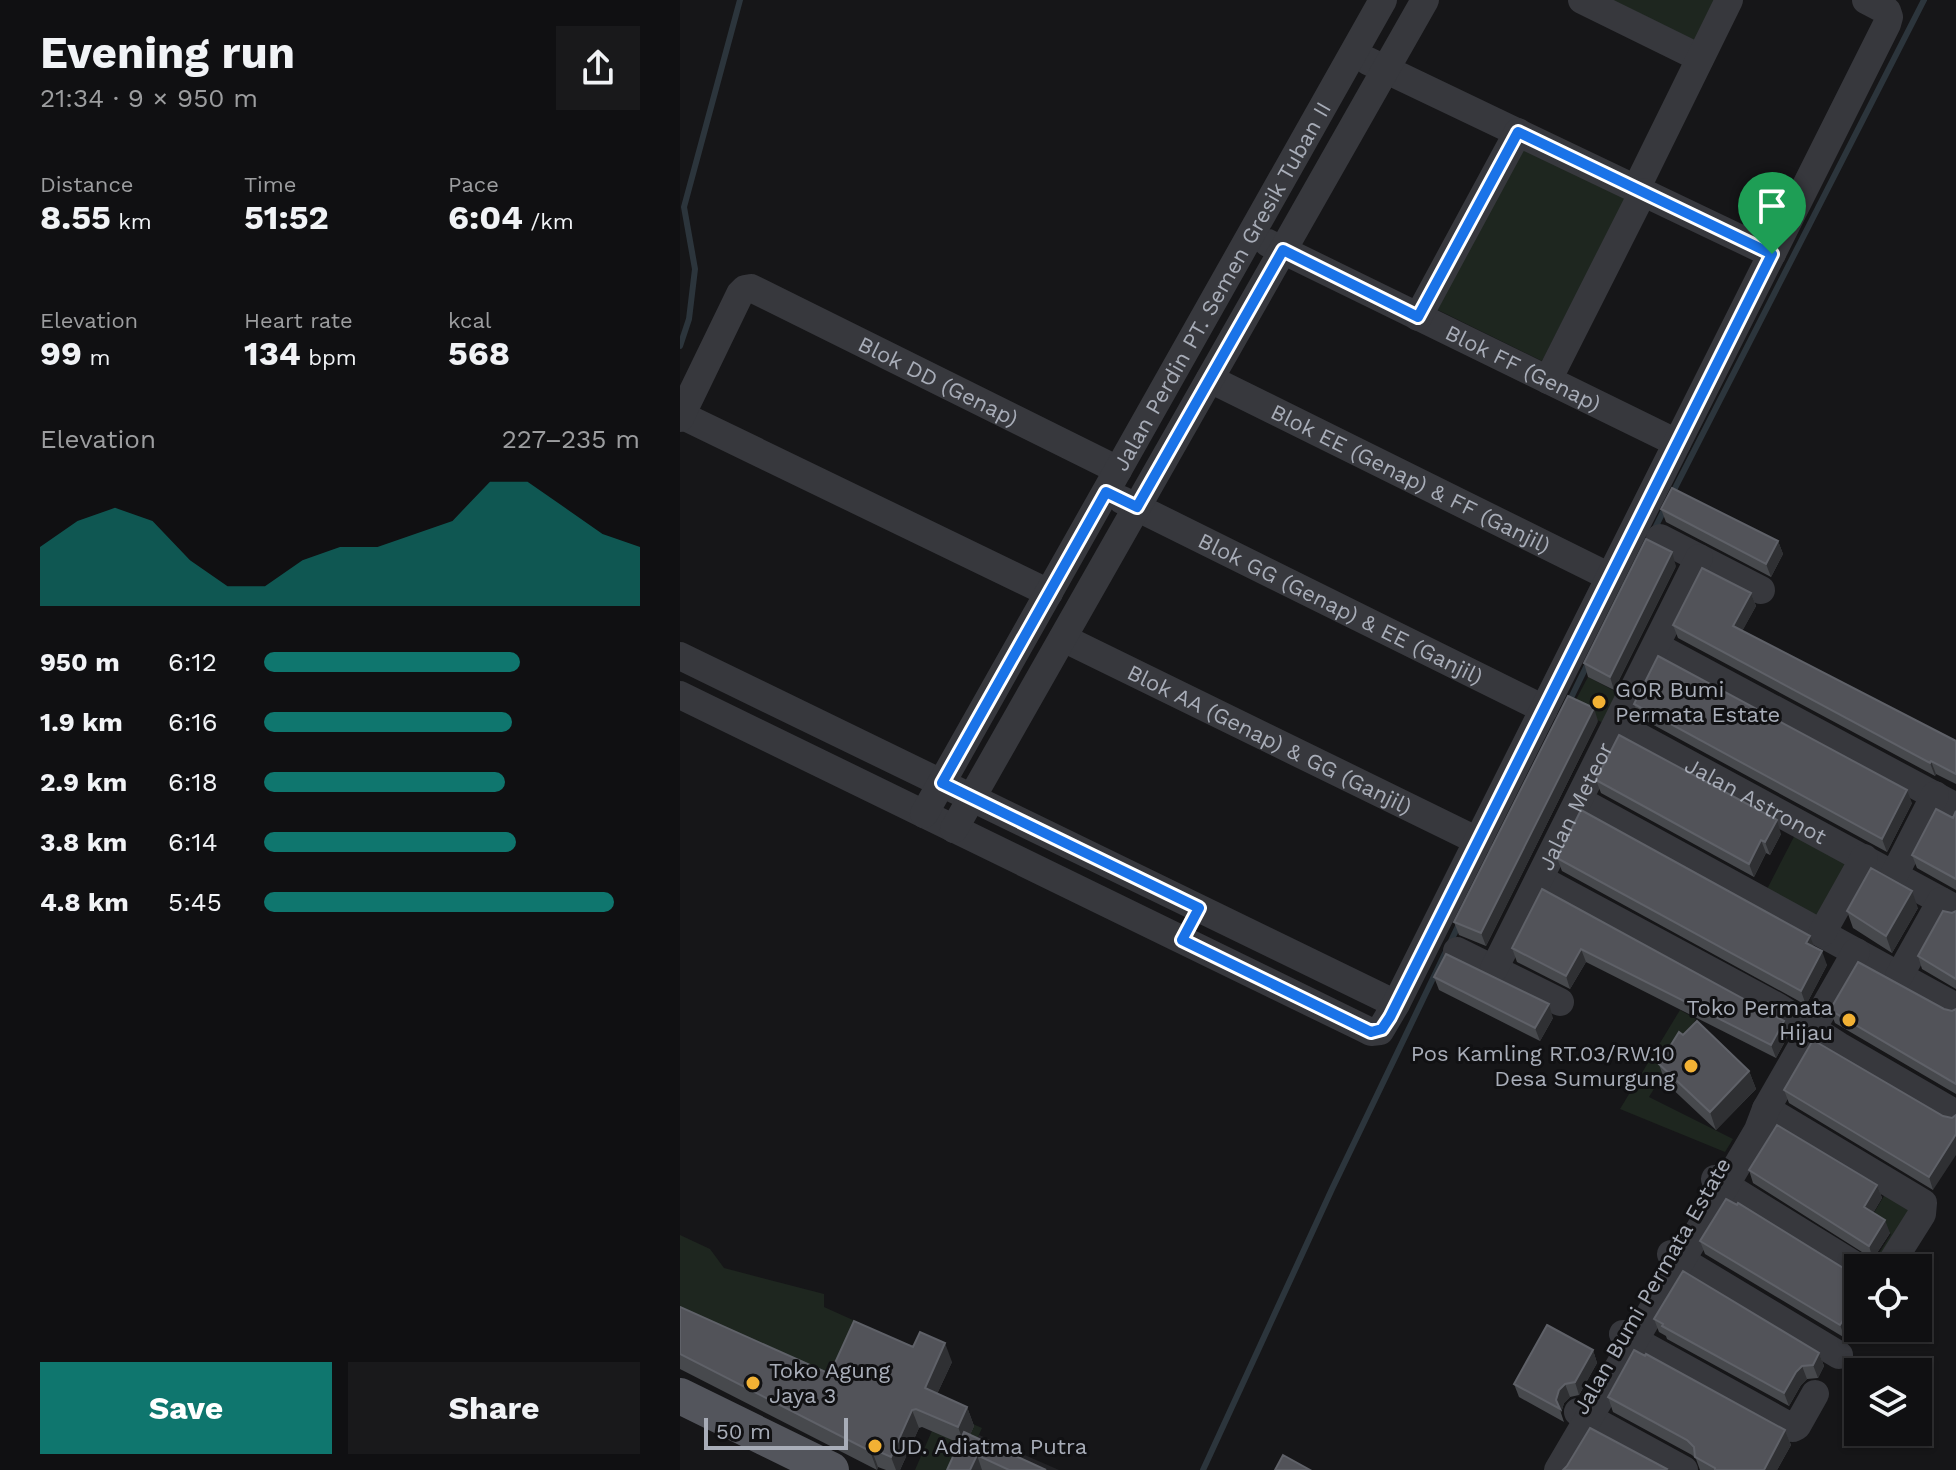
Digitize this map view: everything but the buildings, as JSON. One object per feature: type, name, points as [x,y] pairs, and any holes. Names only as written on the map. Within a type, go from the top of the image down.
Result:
[{"type":"main road","points":[[680,1396],[831,1470]]},
{"type":"street","name":"Jalan Perdin PT. Semen Gresik Tuban II","points":[[924,814],[1383,0]]},
{"type":"street","name":"Jalan Perdin PT. Semen Gresik Tuban II","points":[[954,829],[1425,0]]},
{"type":"street","points":[[1548,380],[1729,0]]},
{"type":"street","points":[[680,695],[1369,1031],[1377,1032],[1382,1029],[1396,1004],[1886,27],[1888,12],[1866,0]]},
{"type":"street","points":[[1590,2],[1700,58]]},
{"type":"street","points":[[1352,54],[1772,254]]},
{"type":"street","points":[[1418,317],[1518,132]]},
{"type":"street","name":"Blok FF (Genap)","points":[[1251,235],[1677,443]]},
{"type":"street","name":"Blok DD (Genap)","points":[[681,417],[740,294],[749,288],[758,290],[1112,481],[1137,507]]},
{"type":"street","name":"Blok EE (Genap) & FF (Ganjil)","points":[[1210,379],[1610,577]]},
{"type":"street","points":[[681,417],[1049,593]]},
{"type":"street","name":"Blok GG (Genap) & EE (Ganjil)","points":[[1137,507],[1544,709]]},
{"type":"street","points":[[1660,538],[1761,590]]},
{"type":"street","name":"Jalan Meteor","points":[[1494,969],[1699,558]]},
{"type":"street","name":"Blok AA (Genap) & GG (Ganjil)","points":[[1063,638],[1478,841]]},
{"type":"street","points":[[1656,646],[1946,801],[1894,875]]},
{"type":"street","points":[[680,656],[1396,1004]]},
{"type":"street","name":"Jalan Astronot","points":[[1617,725],[1949,905]]},
{"type":"street","points":[[1580,801],[1956,1007]]},
{"type":"street","points":[[1822,933],[1864,858]]},
{"type":"street","points":[[1540,879],[1778,1007],[1956,1114]]},
{"type":"street","points":[[1899,976],[1949,905]]},
{"type":"street","points":[[1182,940],[1199,908]]},
{"type":"street","points":[[1457,951],[1560,1002]]},
{"type":"street","name":"Jalan Bumi Permata Estate","points":[[1545,1470],[1582,1414],[1720,1182],[1758,1130],[1766,1109],[1856,952]]},
{"type":"street","points":[[1766,1109],[1923,1203],[1923,1212],[1897,1254]]},
{"type":"street","points":[[1720,1182],[1844,1259]]},
{"type":"street","points":[[1675,1258],[1839,1355]]},
{"type":"street","points":[[1628,1337],[1793,1428],[1815,1394]]},
{"type":"street","points":[[1582,1414],[1684,1470]]},
{"type":"street","name":"Jalan Bumi Permata Estate","points":[[1558,1470],[1582,1414]]},
{"type":"shaded area","points":[[1612,0],[1716,0],[1696,41]]},
{"type":"shaded area","points":[[1523,149],[1626,198],[1542,361],[1436,309]]},
{"type":"shaded area","name":"GOR Bumi Permata Estate","points":[[1588,677],[1626,697],[1611,727],[1572,707]]},
{"type":"shaded area","points":[[1798,829],[1856,860],[1820,926],[1764,895]]},
{"type":"shaded area","points":[[1680,1010],[1696,1019],[1649,1097],[1733,1139],[1725,1152],[1620,1109]]},
{"type":"shaded area","points":[[1887,1191],[1918,1210],[1891,1254],[1878,1254],[1891,1234],[1869,1221]]},
{"type":"shaded area","points":[[680,1235],[710,1249],[724,1268],[824,1294],[824,1307],[864,1325],[837,1390],[680,1364]]},
{"type":"shaded area","points":[[941,1410],[982,1428],[963,1470],[915,1470]]},
{"type":"shaded area","points":[[979,1435],[1059,1470],[988,1470],[972,1451]]},
{"type":"waterway","points":[[680,346],[689,319],[695,269],[684,207],[740,0]]},
{"type":"waterway","points":[[1671,496],[1924,0]]},
{"type":"waterway","points":[[1653,532],[1666,506]]},
{"type":"waterway","points":[[1568,704],[1588,663]]},
{"type":"waterway","points":[[1203,1470],[1332,1189],[1460,922]]},
{"type":"place","name":"GOR Bumi Permata Estate","points":[[1599,702]]},
{"type":"place","name":"Toko Permata Hijau","points":[[1849,1020]]},
{"type":"place","name":"Pos Kamling RT.03/RW.10 Desa Sumurgung","points":[[1691,1066]]},
{"type":"place","name":"Toko Agung Jaya 3","points":[[753,1383]]},
{"type":"place","name":"UD. Adiatma Putra","points":[[875,1446]]},
{"type":"route","points":[[1518,132],[1772,254],[1380,1031],[1371,1032],[1182,940],[1199,908],[942,783],[1106,492],[1137,507],[1283,250],[1418,317],[1518,132]]}]
